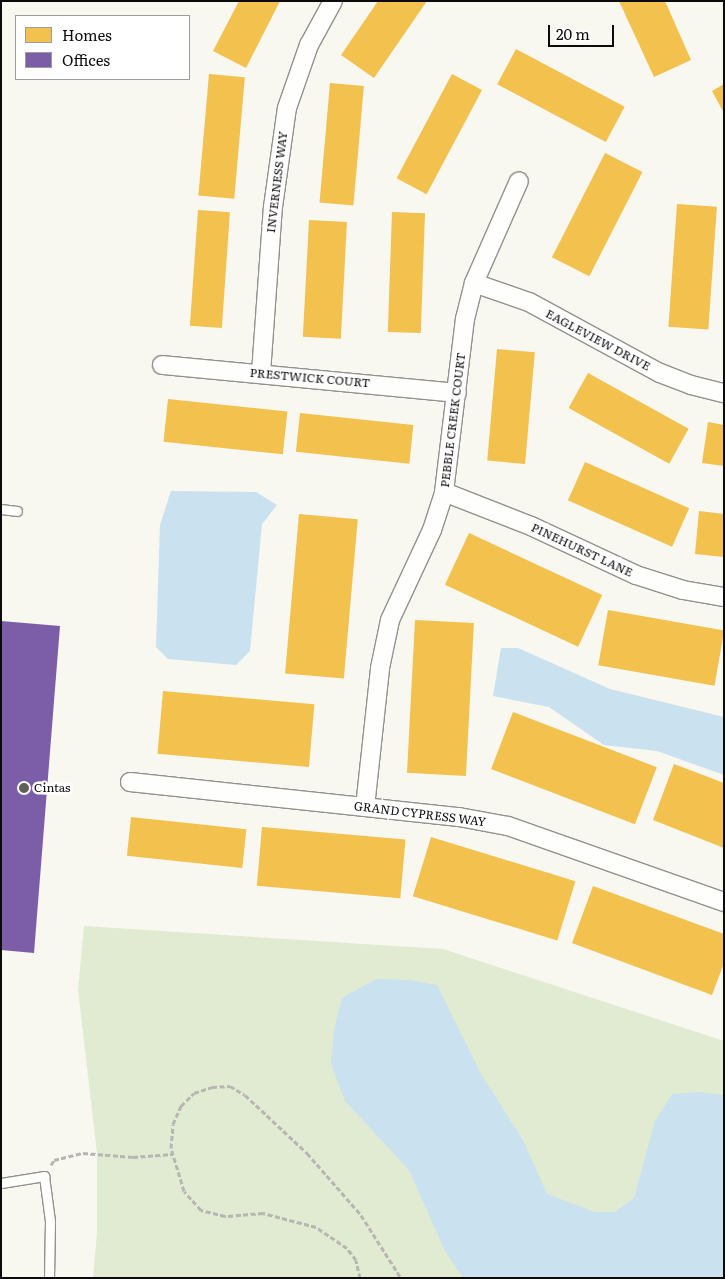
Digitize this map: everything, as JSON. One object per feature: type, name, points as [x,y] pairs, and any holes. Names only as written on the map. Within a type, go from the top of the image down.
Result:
[{"type":"street","name":"INVERNESS WAY","points":[[261,373],[273,207],[287,108],[309,45],[333,1]]},
{"type":"street","name":"PEBBLE CREEK COURT","points":[[365,807],[380,668],[390,620],[432,530],[444,492],[458,393],[465,319],[474,283],[519,182]]},
{"type":"street","name":"EAGLEVIEW DRIVE","points":[[474,283],[528,302],[660,373],[690,385],[724,393]]},
{"type":"street","name":"PRESTWICK COURT","points":[[162,365],[458,393]]},
{"type":"street","name":"PINEHURST LANE","points":[[444,492],[531,526],[636,575],[683,590],[724,598]]},
{"type":"street","name":"GRAND CYPRESS WAY","points":[[130,782],[459,817],[508,826],[724,902]]},
{"type":"lane","points":[[1,509],[17,511]]},
{"type":"lane","points":[[1,1183],[44,1176],[50,1221],[48,1278]]},
{"type":"path","points":[[360,1278],[356,1260],[347,1248],[316,1227],[263,1214],[226,1216],[201,1210],[184,1191],[173,1154],[173,1124],[181,1106],[194,1093],[212,1087],[230,1086],[245,1095],[307,1153],[361,1215],[401,1278]]},
{"type":"path","points":[[44,1176],[54,1160],[83,1153],[133,1157],[173,1154]]},
{"type":"green space","points":[[84,926],[443,949],[724,1041],[724,1278],[93,1278],[97,1233],[97,1153],[78,990]]},
{"type":"water","points":[[171,491],[256,492],[277,505],[262,524],[250,651],[236,665],[168,659],[156,647],[160,525]]},
{"type":"water","points":[[501,648],[518,648],[610,689],[724,717],[724,775],[657,751],[604,745],[549,707],[493,696]]},
{"type":"water","points":[[376,979],[410,980],[437,985],[481,1074],[523,1140],[547,1194],[595,1212],[615,1212],[634,1198],[655,1121],[672,1094],[699,1092],[723,1095],[724,1278],[463,1278],[444,1249],[409,1170],[345,1101],[331,1064],[334,1030],[342,998]]},
{"type":"building: Homes","points":[[239,1],[280,1],[246,68],[213,51]]},
{"type":"building: Homes","points":[[378,1],[427,1],[374,78],[341,55]]},
{"type":"building: Homes","points":[[619,1],[665,1],[691,60],[654,77]]},
{"type":"building: Homes","points":[[516,49],[625,107],[606,142],[497,84]]},
{"type":"building: Homes","points":[[209,74],[245,77],[234,199],[198,196]]},
{"type":"building: Homes","points":[[452,74],[482,90],[427,194],[397,178]]},
{"type":"building: Homes","points":[[330,83],[364,86],[353,206],[320,203]]},
{"type":"building: Homes","points":[[724,84],[724,113],[712,91]]},
{"type":"building: Homes","points":[[605,153],[642,172],[589,276],[552,257]]},
{"type":"building: Homes","points":[[677,204],[717,207],[708,329],[668,327]]},
{"type":"building: Homes","points":[[198,210],[230,212],[222,328],[190,326]]},
{"type":"building: Homes","points":[[392,212],[425,213],[421,333],[388,332]]},
{"type":"building: Homes","points":[[309,220],[347,222],[341,339],[303,337]]},
{"type":"building: Homes","points":[[497,349],[535,352],[525,464],[487,461]]},
{"type":"building: Homes","points":[[588,373],[689,429],[669,464],[569,408]]},
{"type":"building: Homes","points":[[168,399],[287,412],[283,454],[164,442]]},
{"type":"building: Homes","points":[[300,413],[413,425],[409,464],[296,452]]},
{"type":"building: Homes","points":[[708,422],[724,425],[724,466],[702,463]]},
{"type":"building: Homes","points":[[585,462],[689,508],[672,547],[568,500]]},
{"type":"building: Homes","points":[[699,511],[724,514],[724,557],[695,554]]},
{"type":"building: Homes","points":[[299,514],[358,519],[344,679],[285,673]]},
{"type":"building: Homes","points":[[469,533],[602,595],[578,647],[445,585]]},
{"type":"building: Homes","points":[[608,610],[724,630],[714,686],[598,665]]},
{"type":"building: Homes","points":[[415,620],[474,623],[466,776],[407,773]]},
{"type":"building: Homes","points":[[163,691],[314,704],[309,767],[158,754]]},
{"type":"building: Homes","points":[[513,712],[657,767],[635,824],[491,769]]},
{"type":"building: Homes","points":[[674,764],[724,783],[724,848],[653,820]]},
{"type":"building: Homes","points":[[131,817],[246,829],[242,868],[127,856]]},
{"type":"building: Homes","points":[[262,827],[405,840],[400,898],[257,886]]},
{"type":"building: Homes","points":[[431,837],[575,881],[557,940],[413,896]]},
{"type":"building: Homes","points":[[593,886],[724,934],[724,963],[712,995],[572,943]]},
{"type":"building: Offices","name":"Cintas","points":[[1,621],[60,626],[34,953],[1,950]]},
{"type":"place","name":"Cintas","points":[[24,788]]}]
